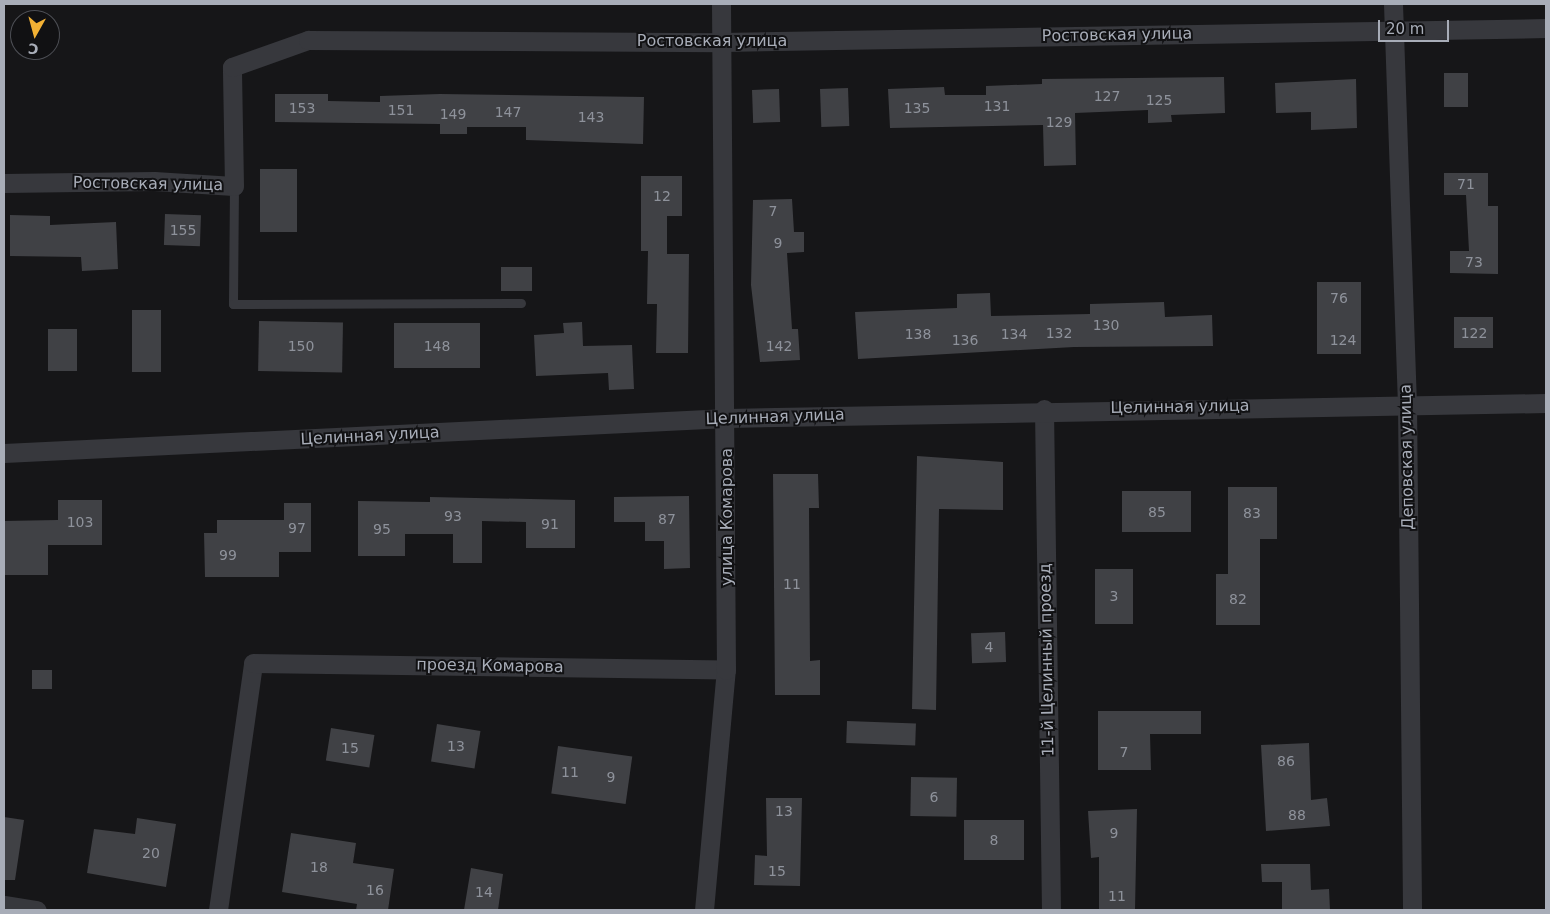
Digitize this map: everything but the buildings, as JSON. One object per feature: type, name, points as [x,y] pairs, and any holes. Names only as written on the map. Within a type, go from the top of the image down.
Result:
[{"type":"street","name":"улица Комарова","points":[[704,910],[726,670],[727,418],[721,4]]},
{"type":"street","name":"Деповская улица","points":[[1393,4],[1407,403],[1412,910]]},
{"type":"street","name":"Ростовская улица","points":[[4,183],[154,181],[234,186],[232,67],[308,40],[722,42],[1546,28]]},
{"type":"street","name":"Целинная улица","points":[[4,453],[727,418],[1044,409],[1407,403],[1546,403]]},
{"type":"street","name":"11-й Целинный проезд","points":[[1044,409],[1051,910]]},
{"type":"street","name":"проезд Комарова","points":[[218,910],[253,662],[726,670]]},
{"type":"street","points":[[4,905],[37,910]]},
{"type":"lane","points":[[234,186],[233,304],[521,303]]}]
